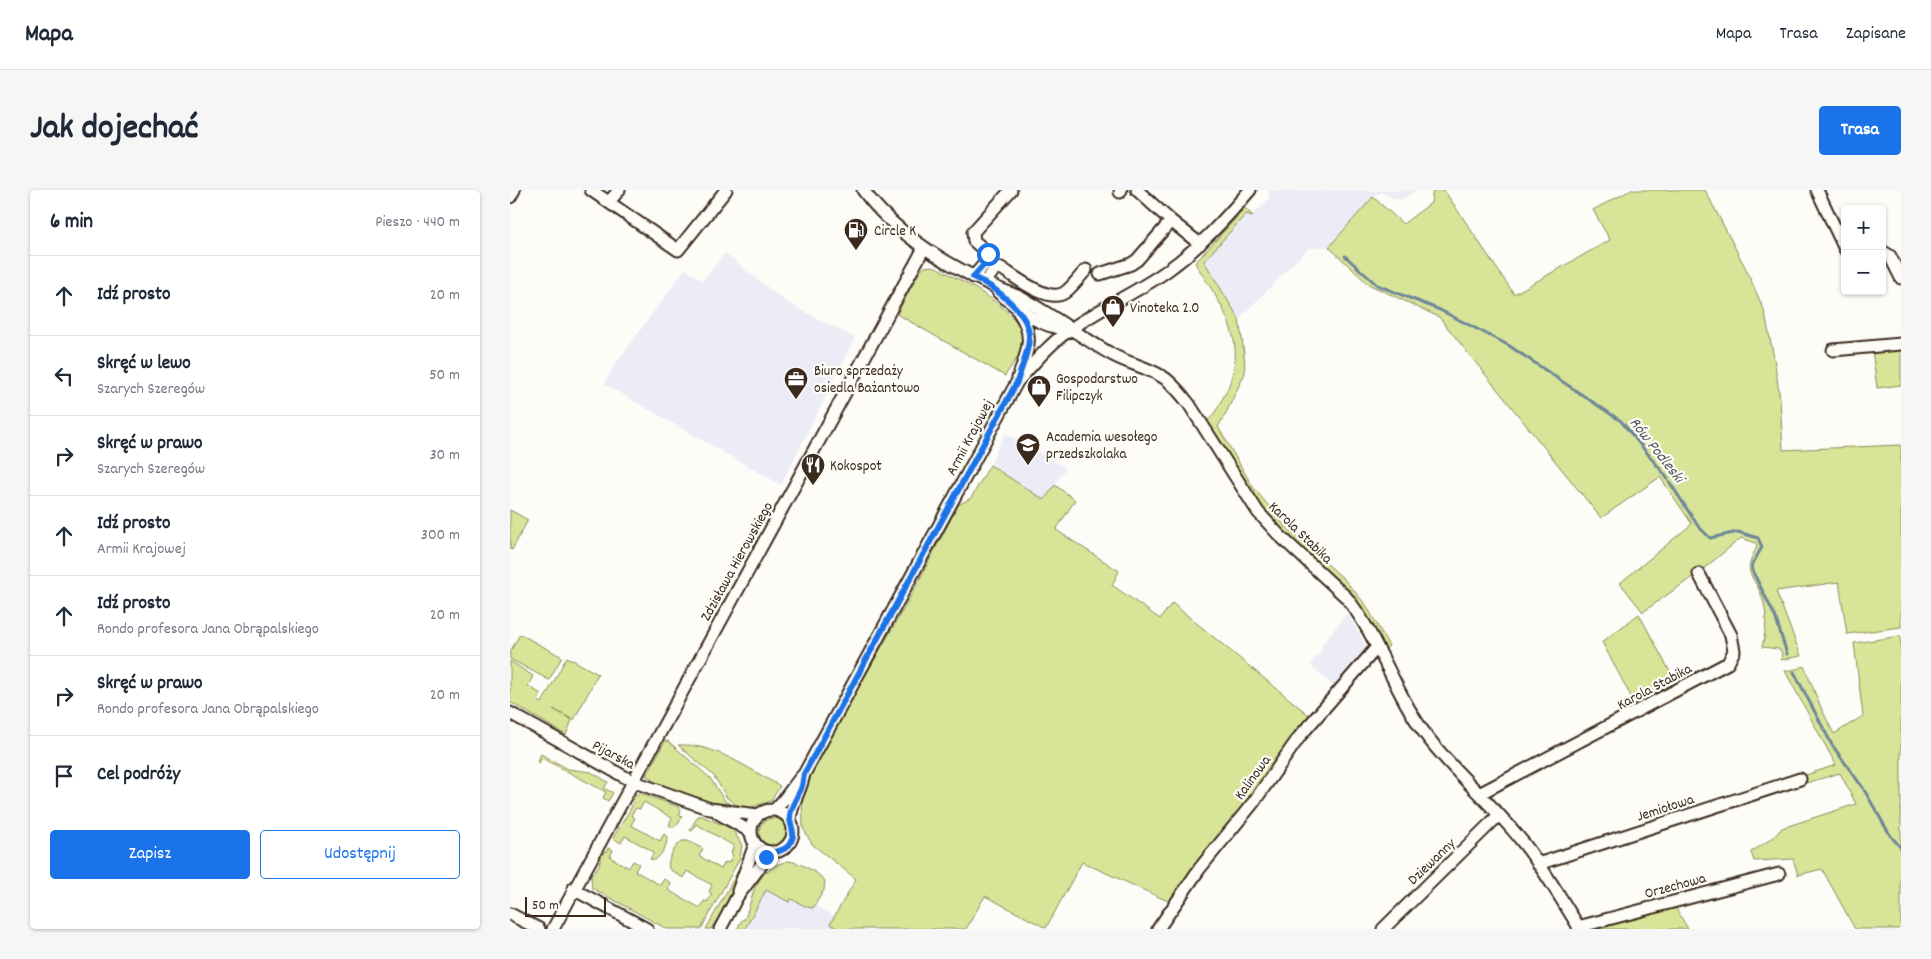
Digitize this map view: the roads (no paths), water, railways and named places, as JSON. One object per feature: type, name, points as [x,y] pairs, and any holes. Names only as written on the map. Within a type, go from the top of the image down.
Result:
[{"type":"street","points":[[510,197],[514,190]]},
{"type":"street","points":[[591,190],[678,250],[726,190]]},
{"type":"street","points":[[609,202],[619,190]]},
{"type":"street","name":"Karola Stabika","points":[[863,190],[890,221],[924,248],[973,277],[1017,296],[1122,360],[1149,370],[1165,379],[1177,389],[1189,404],[1258,512],[1279,535],[1346,596],[1366,626],[1413,716],[1446,760],[1521,840],[1538,864],[1576,927]]},
{"type":"street","points":[[973,277],[989,259],[988,254],[974,241],[973,232],[1011,190]]},
{"type":"street","points":[[1137,190],[1200,244]]},
{"type":"street","name":"Armii Krajowej","points":[[790,819],[794,802],[802,787],[804,774],[1017,382],[1052,344],[1070,329],[1167,271],[1200,244],[1250,190]]},
{"type":"street","points":[[1817,190],[1841,241]]},
{"type":"street","points":[[1100,274],[1132,264],[1171,221]]},
{"type":"street","name":"Zdzisława Hierowskiego","points":[[553,929],[573,889],[924,248]]},
{"type":"street","points":[[1886,254],[1890,256],[1901,278]]},
{"type":"street","points":[[1070,329],[1056,328],[1039,322],[1014,306],[987,284],[995,269],[1001,268],[1039,292],[1058,296],[1066,292],[1086,270]]},
{"type":"street","points":[[1014,306],[1026,324],[1029,338],[1017,382]]},
{"type":"street","points":[[1833,350],[1901,344]]},
{"type":"street","name":"Karola Stabika","points":[[1478,794],[1728,663],[1734,651],[1731,635],[1699,574]]},
{"type":"street","name":"Kalinowa","points":[[1158,929],[1200,868],[1253,803],[1300,736],[1377,647]]},
{"type":"street","name":"Pijarska","points":[[510,713],[632,781],[710,809],[751,832]]},
{"type":"street","name":"Armii Krajowej","points":[[774,810],[779,806],[795,782],[804,774]]},
{"type":"street","name":"Jemiołowa","points":[[1538,864],[1800,779]]},
{"type":"street","name":"Pijarska","points":[[710,809],[758,815]]},
{"type":"street","points":[[737,897],[755,844],[751,832],[754,820],[758,815],[766,811],[774,810],[780,811],[790,819],[794,832],[790,843],[783,850],[770,852],[755,844]]},
{"type":"street","name":"Dziewanny","points":[[1383,929],[1499,815]]},
{"type":"street","points":[[720,929],[737,897],[770,852]]},
{"type":"street","name":"Orzechowa","points":[[1576,927],[1779,874]]},
{"type":"street","points":[[573,889],[648,929]]},
{"type":"street","points":[[510,914],[539,929]]},
{"type":"waterway","name":"Rów Podleski","points":[[1345,256],[1377,285],[1440,310],[1508,345],[1621,421],[1665,475],[1698,526],[1710,538],[1738,532],[1758,538],[1762,547],[1752,565],[1752,570],[1775,616],[1787,654]]},
{"type":"waterway","name":"Rów Podleski","points":[[1794,672],[1832,745],[1863,788],[1890,835],[1901,848]]},
{"type":"place","name":"Circle K","points":[[856,251]]},
{"type":"place","name":"Vinoteka 2.0","points":[[1113,328]]},
{"type":"place","name":"Biuro sprzedaży osiedla Bażantowo","points":[[796,400]]},
{"type":"place","name":"Gospodarstwo Filipczyk","points":[[1039,408]]},
{"type":"place","name":"Academia wesołego przedszkolaka","points":[[1028,466]]},
{"type":"place","name":"Kokospot","points":[[813,486]]}]
